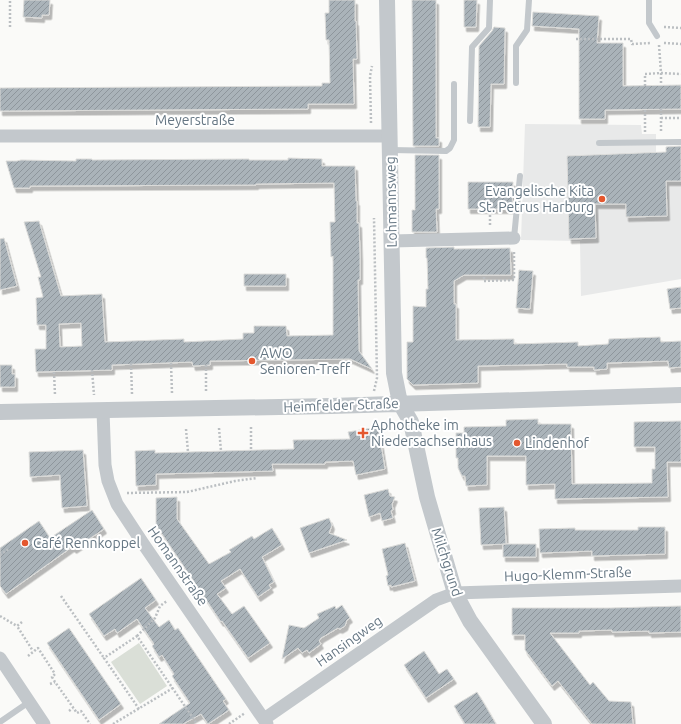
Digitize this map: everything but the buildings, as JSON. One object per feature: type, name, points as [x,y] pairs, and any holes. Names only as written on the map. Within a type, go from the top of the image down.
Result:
[{"type":"street","name":"Lohmannsweg","points":[[387,0],[394,374],[400,403]]},
{"type":"street","name":"Meyerstraße","points":[[0,136],[389,143]]},
{"type":"street","points":[[392,241],[514,238]]},
{"type":"street","name":"Heimfelder Straße","points":[[0,412],[103,411],[681,396]]},
{"type":"street","name":"Milchgrund","points":[[400,403],[410,422],[427,497],[455,593],[470,621],[544,724]]},
{"type":"street","name":"Homannstraße","points":[[103,411],[105,465],[108,481],[124,516],[266,722]]},
{"type":"street","name":"Hugo-Klemm-Straße","points":[[455,593],[681,586]]},
{"type":"street","name":"Hansingweg","points":[[266,722],[436,600],[455,593]]},
{"type":"street","points":[[0,658],[44,724]]},
{"type":"lane","points":[[470,121],[472,47],[489,28],[490,0]]},
{"type":"lane","points":[[516,83],[516,46],[528,30],[529,0]]},
{"type":"lane","points":[[649,0],[649,23],[657,36]]},
{"type":"lane","points":[[389,143],[446,151],[450,148],[454,140],[454,84]]},
{"type":"lane","points":[[599,143],[681,142]]},
{"type":"lane","points":[[514,238],[520,176]]},
{"type":"lane","points":[[0,722],[30,702]]},
{"type":"path","points":[[10,0],[10,27]]},
{"type":"path","points":[[657,36],[659,27],[681,28]]},
{"type":"path","points":[[576,39],[631,39],[632,44],[681,44]]},
{"type":"path","points":[[659,43],[661,85]]},
{"type":"path","points":[[371,127],[370,76],[372,66]]},
{"type":"path","points":[[645,86],[645,74],[681,74]]},
{"type":"path","points":[[661,109],[661,143]]},
{"type":"path","points":[[644,143],[645,110]]},
{"type":"path","points":[[661,118],[681,118]]},
{"type":"path","points":[[374,214],[376,378],[374,391]]},
{"type":"path","points":[[484,277],[484,281],[514,280],[514,238]]},
{"type":"path","points":[[172,362],[172,393]]},
{"type":"path","points":[[131,364],[132,394]]},
{"type":"path","points":[[206,365],[206,393]]},
{"type":"path","points":[[92,370],[94,394]]},
{"type":"path","points":[[54,372],[56,395]]},
{"type":"path","points":[[251,427],[251,451]]},
{"type":"path","points":[[219,428],[221,451]]},
{"type":"path","points":[[186,429],[188,452]]},
{"type":"path","points":[[114,496],[127,493],[187,492],[235,481],[257,478]]},
{"type":"path","points":[[0,555],[10,548]]},
{"type":"path","points":[[104,658],[137,636],[155,618],[160,606],[177,593]]},
{"type":"path","points":[[61,596],[140,709]]},
{"type":"path","points":[[0,616],[17,626],[34,651]]},
{"type":"path","points":[[17,626],[22,622]]},
{"type":"path","points":[[137,636],[197,724]]},
{"type":"path","points":[[28,656],[38,648],[55,674],[52,677],[55,682],[77,714],[81,711],[90,724]]},
{"type":"path","points":[[50,684],[55,682]]},
{"type":"path","points":[[113,724],[173,688]]},
{"type":"path","points":[[229,724],[255,706]]},
{"type":"path","points":[[69,711],[73,708]]},
{"type":"shaded area","name":"Evangelische Kita St. Petrus Harburg","points":[[525,124],[641,125],[642,134],[656,134],[656,158],[666,157],[666,147],[681,146],[681,279],[581,296],[580,241],[521,240]]},
{"type":"shaded area","points":[[139,643],[167,686],[140,704],[111,662]]},
{"type":"place","name":"Evangelische Kita St. Petrus Harburg","points":[[602,199]]},
{"type":"place","name":"AWO Senioren-Treff","points":[[252,361]]},
{"type":"place","name":"Aphotheke im Niedersachsenhaus","points":[[363,433]]},
{"type":"place","name":"Lindenhof","points":[[517,443]]},
{"type":"place","name":"Café Rennkoppel","points":[[25,543]]}]
